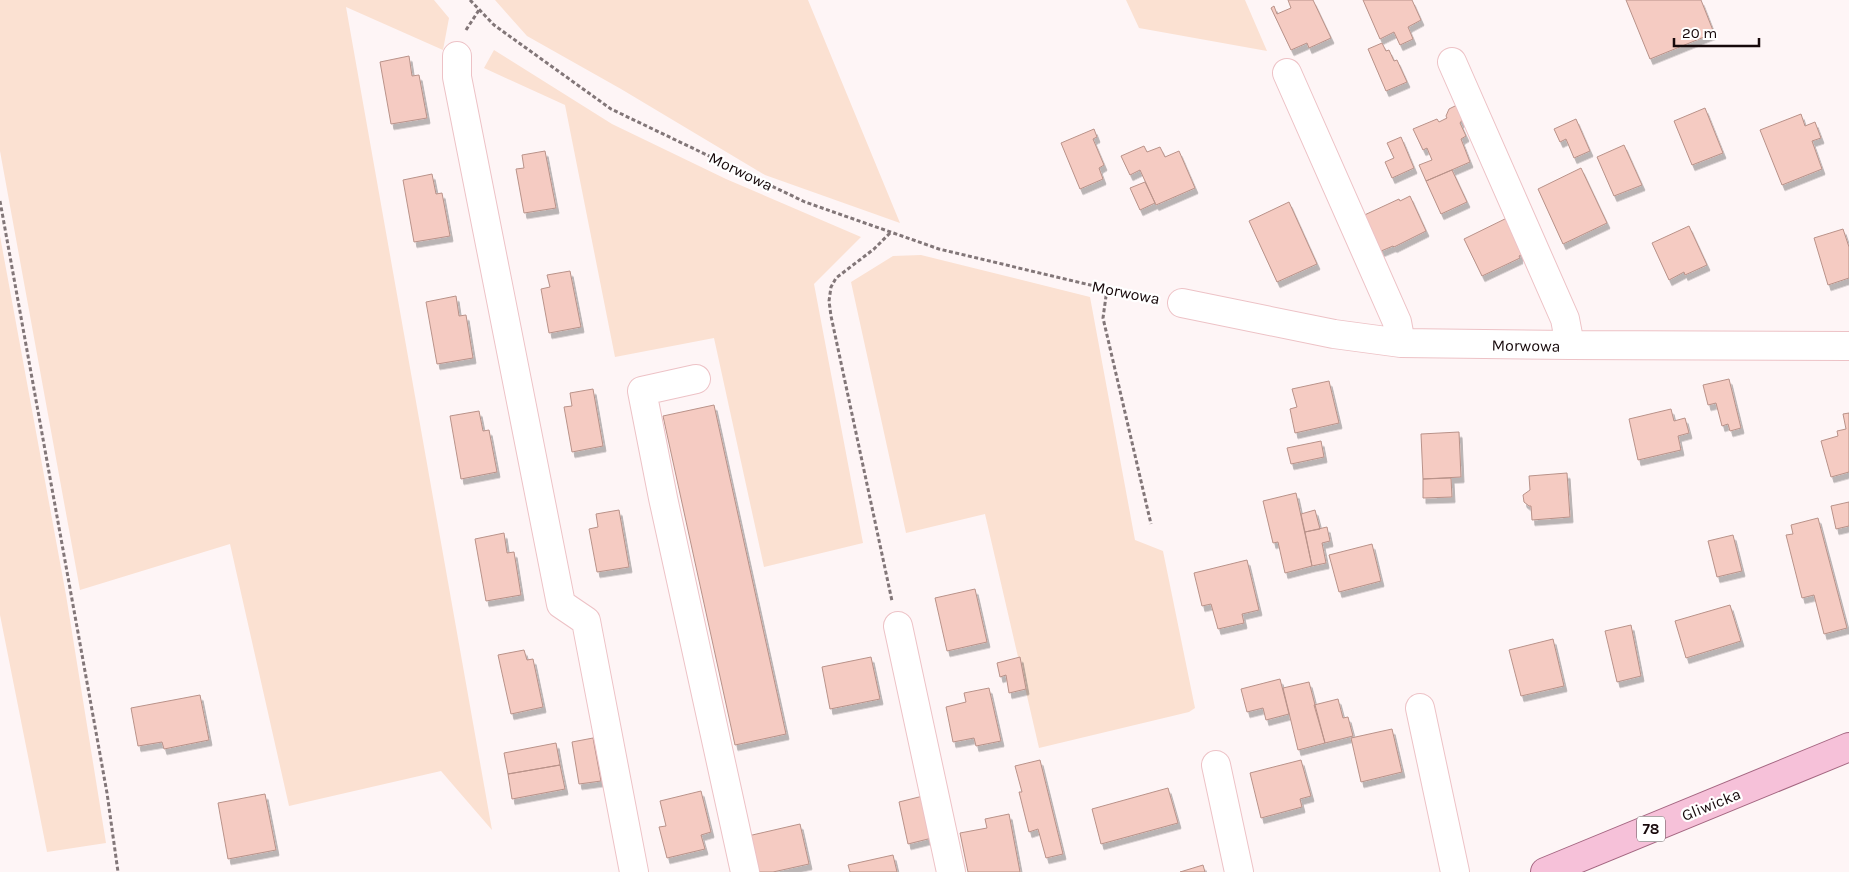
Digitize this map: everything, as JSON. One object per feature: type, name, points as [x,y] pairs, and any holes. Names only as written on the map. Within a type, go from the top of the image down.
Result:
[{"type":"main road","name":"Gliwicka","points":[[1545,872],[1572,867],[1849,747]]},
{"type":"street","points":[[457,56],[457,77],[561,604],[586,621],[634,872]]},
{"type":"street","points":[[1452,62],[1565,320],[1570,345]]},
{"type":"street","points":[[1287,73],[1396,322],[1401,343]]},
{"type":"street","name":"Morwowa","points":[[1182,303],[1334,334],[1401,343],[1849,346]]},
{"type":"street","points":[[696,379],[642,391],[663,498],[745,872]]},
{"type":"street","points":[[895,614],[952,872]]},
{"type":"street","points":[[1420,708],[1455,872]]},
{"type":"street","points":[[1216,765],[1239,872]]},
{"type":"path","name":"Morwowa","points":[[470,0],[494,25],[612,109],[805,202],[939,249],[1107,290],[1182,303]]},
{"type":"path","points":[[0,201],[107,793],[118,872]]},
{"type":"path","points":[[890,233],[874,249],[836,278],[831,287],[829,301],[895,614]]},
{"type":"path","points":[[1107,290],[1104,318],[1152,524]]},
{"type":"shaded area","points":[[0,0],[434,0],[449,18],[443,50],[346,7],[492,830],[441,771],[289,806],[230,544],[80,590],[0,151]]},
{"type":"shaded area","points":[[495,0],[808,0],[900,223],[765,175],[621,89],[527,36]]},
{"type":"shaded area","points":[[1126,0],[1245,0],[1267,51],[1139,28]]},
{"type":"shaded area","points":[[494,50],[612,124],[726,179],[861,237],[814,284],[863,543],[764,567],[714,338],[615,357],[565,105],[484,68]]},
{"type":"shaded area","points":[[0,236],[66,595],[106,843],[47,852],[0,615]]},
{"type":"shaded area","points":[[921,255],[1090,297],[1135,540],[1163,551],[1195,708],[1189,712],[1039,748],[985,514],[906,533],[851,282],[893,256]]},
{"type":"building","points":[[1288,0],[1313,0],[1331,38],[1309,48],[1307,43],[1291,50],[1271,8],[1274,6],[1277,14],[1291,8]]},
{"type":"building","points":[[1363,0],[1412,0],[1421,20],[1408,27],[1413,39],[1400,45],[1394,32],[1380,39]]},
{"type":"building","points":[[1626,0],[1701,0],[1714,33],[1650,59]]},
{"type":"building","points":[[1382,43],[1386,51],[1389,50],[1394,61],[1397,60],[1407,82],[1386,91],[1368,49]]},
{"type":"building","points":[[409,56],[412,76],[419,75],[427,118],[391,124],[380,62]]},
{"type":"building","points":[[1455,106],[1462,109],[1465,116],[1460,123],[1466,136],[1461,139],[1470,162],[1426,181],[1419,165],[1432,160],[1427,148],[1423,150],[1413,129],[1437,119],[1439,122],[1447,118],[1449,109]]},
{"type":"building","points":[[1705,108],[1723,153],[1692,165],[1674,121]]},
{"type":"building","points":[[1801,114],[1805,126],[1815,122],[1821,138],[1812,141],[1822,169],[1782,185],[1760,130]]},
{"type":"building","points":[[1576,119],[1590,151],[1574,158],[1566,139],[1560,142],[1554,129]]},
{"type":"building","points":[[1094,129],[1097,137],[1093,139],[1104,165],[1099,168],[1103,179],[1080,189],[1061,143]]},
{"type":"building","points":[[1401,137],[1414,168],[1392,178],[1385,162],[1394,158],[1387,143]]},
{"type":"building","points":[[1624,145],[1642,185],[1614,196],[1597,157]]},
{"type":"building","points":[[1144,146],[1147,152],[1160,147],[1165,157],[1179,151],[1195,188],[1156,205],[1140,170],[1130,175],[1121,156]]},
{"type":"building","points":[[545,151],[556,208],[524,213],[516,169],[524,168],[522,155]]},
{"type":"building","points":[[1581,168],[1607,223],[1563,244],[1538,189]]},
{"type":"building","points":[[1452,170],[1467,202],[1441,214],[1426,181]]},
{"type":"building","points":[[432,174],[436,194],[442,193],[450,236],[414,242],[403,180]]},
{"type":"building","points":[[1145,182],[1155,203],[1140,210],[1130,188]]},
{"type":"building","points":[[1410,196],[1426,231],[1394,247],[1374,254],[1358,218],[1399,199],[1400,201]]},
{"type":"building","points":[[1289,202],[1317,264],[1277,282],[1249,221]]},
{"type":"building","points":[[1513,215],[1530,250],[1519,256],[1520,258],[1482,276],[1464,239]]},
{"type":"building","points":[[1689,226],[1707,265],[1685,275],[1684,272],[1669,280],[1652,243]]},
{"type":"building","points":[[1843,229],[1849,247],[1849,278],[1828,285],[1814,238]]},
{"type":"building","points":[[570,271],[581,327],[549,333],[541,289],[550,287],[547,275]]},
{"type":"building","points":[[456,296],[459,316],[466,315],[473,358],[437,364],[426,302]]},
{"type":"building","points":[[1729,379],[1741,428],[1730,431],[1728,424],[1722,426],[1716,403],[1708,405],[1703,385]]},
{"type":"building","points":[[1329,381],[1339,423],[1295,433],[1290,409],[1297,407],[1292,389]]},
{"type":"building","points":[[593,389],[603,446],[572,452],[564,407],[572,406],[570,393]]},
{"type":"building","points":[[714,405],[786,734],[735,745],[663,416]]},
{"type":"building","points":[[1671,409],[1674,421],[1685,418],[1689,433],[1678,436],[1681,450],[1638,460],[1629,419]]},
{"type":"building","points":[[479,411],[483,431],[489,430],[497,472],[461,479],[450,416]]},
{"type":"building","points":[[1849,413],[1849,472],[1831,477],[1821,441],[1838,436],[1837,431],[1846,429],[1843,414]]},
{"type":"building","points":[[1459,432],[1461,477],[1423,479],[1421,434]]},
{"type":"building","points":[[1321,441],[1324,457],[1291,464],[1287,448]]},
{"type":"building","points":[[1567,473],[1570,517],[1532,520],[1531,506],[1524,502],[1523,495],[1530,490],[1529,476]]},
{"type":"building","points":[[1451,478],[1452,497],[1423,498],[1423,479]]},
{"type":"building","points":[[1296,493],[1312,566],[1285,573],[1278,542],[1273,543],[1263,501]]},
{"type":"building","points":[[1849,502],[1849,526],[1836,529],[1831,506]]},
{"type":"building","points":[[619,510],[629,567],[597,572],[589,529],[598,527],[596,514]]},
{"type":"building","points":[[1315,510],[1320,529],[1305,532],[1301,514]]},
{"type":"building","points":[[1818,518],[1847,628],[1824,634],[1814,595],[1802,598],[1786,535],[1793,534],[1791,525]]},
{"type":"building","points":[[1327,527],[1330,541],[1322,543],[1326,563],[1312,566],[1305,532]]},
{"type":"building","points":[[504,533],[507,553],[514,552],[521,595],[486,601],[475,539]]},
{"type":"building","points":[[1733,535],[1742,571],[1717,577],[1708,541]]},
{"type":"building","points":[[1372,544],[1381,581],[1339,592],[1329,555]]},
{"type":"building","points":[[1247,560],[1259,610],[1242,614],[1244,623],[1218,629],[1211,604],[1202,606],[1194,573]]},
{"type":"building","points":[[975,589],[987,642],[947,651],[935,598]]},
{"type":"building","points":[[1730,605],[1741,641],[1686,658],[1675,621]]},
{"type":"building","points":[[1631,625],[1641,676],[1617,682],[1605,631]]},
{"type":"building","points":[[1553,639],[1564,686],[1521,696],[1509,650]]},
{"type":"building","points":[[524,650],[527,660],[533,659],[543,707],[511,714],[498,655]]},
{"type":"building","points":[[871,657],[880,699],[830,709],[822,667]]},
{"type":"building","points":[[1020,657],[1026,689],[1009,693],[1006,675],[1000,677],[997,663]]},
{"type":"building","points":[[1280,679],[1289,714],[1266,720],[1263,708],[1247,712],[1241,689]]},
{"type":"building","points":[[1309,682],[1325,743],[1298,750],[1283,688]]},
{"type":"building","points":[[989,688],[1001,741],[976,746],[974,738],[953,742],[946,707],[966,702],[964,693]]},
{"type":"building","points":[[200,695],[209,740],[164,749],[162,742],[138,746],[131,708]]},
{"type":"building","points":[[1338,699],[1343,718],[1348,717],[1353,736],[1325,743],[1314,705]]},
{"type":"building","points":[[1392,729],[1402,772],[1361,782],[1351,738]]},
{"type":"building","points":[[593,738],[601,781],[579,784],[572,742]]},
{"type":"building","points":[[556,743],[560,765],[508,774],[504,753]]},
{"type":"building","points":[[1040,760],[1063,854],[1046,858],[1038,829],[1029,832],[1015,766]]},
{"type":"building","points":[[1301,760],[1311,796],[1300,799],[1302,807],[1261,818],[1250,773]]},
{"type":"building","points":[[560,765],[565,789],[512,799],[508,774]]},
{"type":"building","points":[[1168,788],[1178,823],[1101,844],[1092,809]]},
{"type":"building","points":[[701,791],[711,832],[701,835],[705,849],[667,858],[659,827],[666,826],[660,801]]},
{"type":"building","points":[[265,794],[276,850],[228,859],[218,803]]},
{"type":"building","points":[[927,795],[936,837],[908,844],[899,802]]},
{"type":"building","points":[[1009,814],[1020,872],[968,872],[960,833],[987,828],[985,819]]},
{"type":"building","points":[[800,824],[809,864],[773,872],[757,872],[748,836]]},
{"type":"building","points":[[893,855],[897,872],[850,872],[848,865]]},
{"type":"building","points":[[1203,865],[1205,872],[1180,872]]}]
